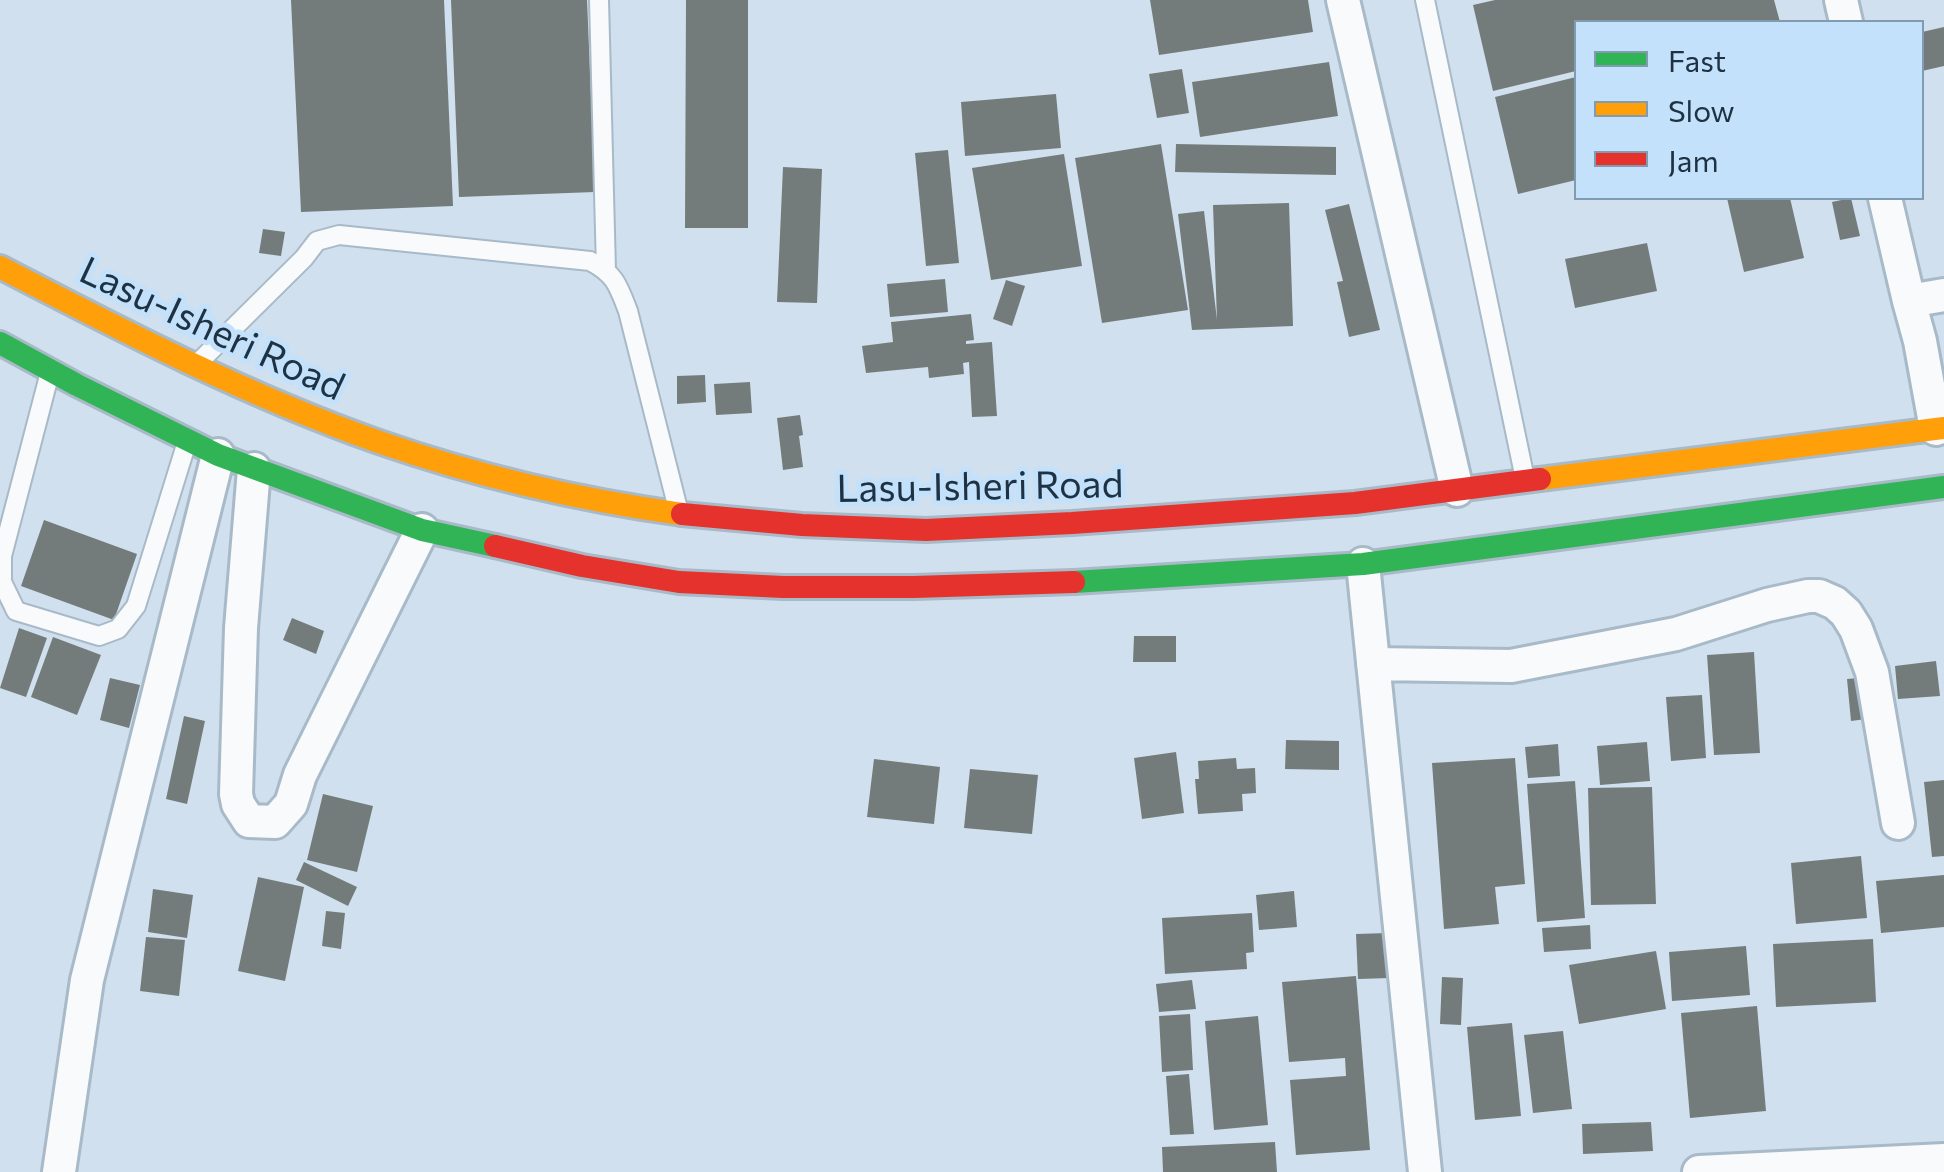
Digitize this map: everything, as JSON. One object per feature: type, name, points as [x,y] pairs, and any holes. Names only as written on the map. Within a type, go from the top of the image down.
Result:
[{"type":"main road","name":"Lasu-Isheri Road","points":[[0,267],[241,386],[379,442],[484,474],[589,499],[680,514],[926,530],[1072,523],[1355,503],[1940,428]]},
{"type":"main road","points":[[0,343],[187,440],[254,470],[422,530],[547,559],[660,579],[783,587],[914,587],[1072,582],[1363,564],[1944,486]]},
{"type":"street","points":[[1343,0],[1457,490]]},
{"type":"street","points":[[1885,200],[1940,428]]},
{"type":"street","points":[[1908,301],[1944,294]]},
{"type":"street","points":[[60,1172],[87,980],[218,455]]},
{"type":"street","points":[[254,470],[241,628],[236,794],[249,821],[275,822],[291,804],[300,775],[422,530]]},
{"type":"street","points":[[1363,564],[1425,1172]]},
{"type":"street","points":[[1373,664],[1511,666],[1676,634],[1766,605],[1819,596],[1835,603],[1846,614],[1872,672],[1898,823]]},
{"type":"street","points":[[1699,1172],[1944,1160]]},
{"type":"lane","points":[[599,0],[606,270]]},
{"type":"lane","points":[[1426,0],[1525,482]]},
{"type":"lane","points":[[196,365],[317,241],[338,235],[590,261],[606,270],[628,311],[680,514]]},
{"type":"lane","points":[[50,370],[2,556],[2,582],[16,611],[98,636],[118,628],[136,606],[187,440]]},
{"type":"building","points":[[291,0],[444,0],[453,206],[301,212]]},
{"type":"building","points":[[451,0],[587,0],[595,192],[459,197]]},
{"type":"building","points":[[686,0],[748,0],[748,228],[685,228]]},
{"type":"building","points":[[1150,0],[1308,0],[1313,32],[1159,55]]},
{"type":"building","points":[[1495,0],[1774,0],[1779,20],[1574,20],[1574,71],[1493,91],[1473,5]]},
{"type":"building","points":[[1944,27],[1944,66],[1924,71],[1924,32]]},
{"type":"building","points":[[1329,62],[1338,116],[1200,137],[1192,82]]},
{"type":"building","points":[[1182,69],[1189,113],[1157,118],[1149,74]]},
{"type":"building","points":[[1574,77],[1574,180],[1518,194],[1495,97]]},
{"type":"building","points":[[1056,94],[1061,148],[965,156],[961,102]]},
{"type":"building","points":[[1161,144],[1188,310],[1102,323],[1075,158]]},
{"type":"building","points":[[1176,144],[1336,147],[1336,175],[1175,172]]},
{"type":"building","points":[[948,150],[959,263],[926,266],[915,153]]},
{"type":"building","points":[[1064,154],[1082,266],[991,280],[972,168]]},
{"type":"building","points":[[783,167],[822,169],[817,303],[777,302]]},
{"type":"building","points":[[1727,200],[1790,200],[1804,258],[1744,272]]},
{"type":"building","points":[[1851,200],[1860,236],[1840,240],[1832,202]]},
{"type":"building","points":[[1289,203],[1293,326],[1192,330],[1178,214],[1204,211],[1217,320],[1213,205]]},
{"type":"building","points":[[1349,204],[1380,330],[1349,337],[1337,282],[1343,281],[1325,210]]},
{"type":"building","points":[[263,229],[285,232],[281,256],[259,253]]},
{"type":"building","points":[[1647,243],[1657,291],[1575,308],[1565,259]]},
{"type":"building","points":[[945,279],[948,312],[890,317],[887,284]]},
{"type":"building","points":[[1006,280],[1025,286],[1012,326],[993,319]]},
{"type":"building","points":[[971,314],[974,340],[966,344],[992,342],[997,416],[972,417],[969,362],[963,363],[964,374],[929,378],[928,367],[866,373],[862,346],[893,342],[891,322]]},
{"type":"building","points":[[705,375],[706,402],[677,404],[677,376]]},
{"type":"building","points":[[750,382],[752,413],[716,415],[714,384]]},
{"type":"building","points":[[800,415],[803,467],[783,470],[777,418]]},
{"type":"building","points":[[44,520],[137,554],[114,620],[21,586]]},
{"type":"building","points":[[292,618],[324,631],[316,654],[283,640]]},
{"type":"building","points":[[19,628],[47,638],[26,697],[0,688]]},
{"type":"building","points":[[1134,636],[1176,636],[1176,662],[1133,662]]},
{"type":"building","points":[[53,637],[101,655],[77,715],[31,697]]},
{"type":"building","points":[[1754,652],[1760,753],[1714,755],[1707,655]]},
{"type":"building","points":[[1936,661],[1940,696],[1898,699],[1895,666]]},
{"type":"building","points":[[1870,677],[1874,718],[1851,721],[1847,679]]},
{"type":"building","points":[[110,678],[140,685],[129,728],[100,720]]},
{"type":"building","points":[[1702,695],[1706,758],[1671,761],[1666,697]]},
{"type":"building","points":[[184,716],[205,721],[187,804],[166,799]]},
{"type":"building","points":[[1286,740],[1339,741],[1339,770],[1285,769]]},
{"type":"building","points":[[1647,742],[1650,781],[1600,785],[1597,746]]},
{"type":"building","points":[[1558,744],[1560,776],[1528,778],[1525,747]]},
{"type":"building","points":[[1176,752],[1184,813],[1142,819],[1134,758]]},
{"type":"building","points":[[1236,758],[1237,769],[1255,768],[1256,793],[1242,794],[1243,811],[1198,814],[1198,761]]},
{"type":"building","points":[[1515,758],[1525,884],[1495,887],[1499,924],[1444,929],[1432,763]]},
{"type":"building","points":[[874,759],[940,767],[934,824],[867,817]]},
{"type":"building","points":[[970,769],[1038,775],[1032,834],[964,828]]},
{"type":"building","points":[[1944,780],[1944,856],[1932,857],[1924,782]]},
{"type":"building","points":[[1575,781],[1585,918],[1537,922],[1527,784]]},
{"type":"building","points":[[1652,787],[1656,904],[1591,905],[1588,788]]},
{"type":"building","points":[[323,794],[373,806],[357,872],[307,860]]},
{"type":"building","points":[[1861,856],[1867,918],[1796,924],[1791,863]]},
{"type":"building","points":[[304,862],[357,887],[348,906],[296,880]]},
{"type":"building","points":[[1944,875],[1944,927],[1881,933],[1876,881]]},
{"type":"building","points":[[258,877],[304,887],[285,981],[238,971]]},
{"type":"building","points":[[153,889],[193,895],[187,938],[148,932]]},
{"type":"building","points":[[1294,891],[1297,927],[1259,930],[1256,895]]},
{"type":"building","points":[[326,911],[345,913],[341,949],[322,946]]},
{"type":"building","points":[[1252,913],[1254,952],[1246,953],[1247,969],[1165,974],[1162,918]]},
{"type":"building","points":[[1590,925],[1591,949],[1544,952],[1542,928]]},
{"type":"building","points":[[1388,933],[1390,978],[1358,979],[1356,934]]},
{"type":"building","points":[[146,937],[185,940],[179,996],[140,991]]},
{"type":"building","points":[[1873,939],[1876,1002],[1776,1007],[1773,944]]},
{"type":"building","points":[[1746,946],[1750,995],[1672,1001],[1669,952]]},
{"type":"building","points":[[1656,951],[1666,1009],[1579,1024],[1569,965]]},
{"type":"building","points":[[1356,976],[1370,1150],[1296,1155],[1290,1080],[1346,1076],[1345,1058],[1289,1062],[1282,982]]},
{"type":"building","points":[[1442,977],[1463,978],[1461,1025],[1440,1024]]},
{"type":"building","points":[[1192,980],[1196,1009],[1159,1012],[1156,984]]},
{"type":"building","points":[[1757,1006],[1766,1111],[1690,1118],[1681,1013]]},
{"type":"building","points":[[1190,1014],[1193,1070],[1162,1072],[1159,1016]]},
{"type":"building","points":[[1258,1016],[1268,1125],[1214,1130],[1205,1021]]},
{"type":"building","points":[[1512,1023],[1521,1116],[1475,1120],[1467,1027]]},
{"type":"building","points":[[1563,1031],[1572,1109],[1533,1113],[1524,1035]]},
{"type":"building","points":[[1189,1074],[1194,1134],[1170,1135],[1166,1076]]},
{"type":"building","points":[[1651,1122],[1653,1151],[1583,1154],[1582,1124]]},
{"type":"building","points":[[1275,1142],[1277,1172],[1163,1172],[1162,1147]]},
{"type":"traffic: fast","points":[[0,343],[218,455],[422,530],[495,546]]},
{"type":"traffic: fast","points":[[1074,582],[1363,564],[1944,487]]},
{"type":"traffic: slow","points":[[0,267],[234,383],[379,442],[529,486],[682,514]]},
{"type":"traffic: slow","points":[[1540,479],[1944,428]]},
{"type":"traffic: jam","points":[[682,514],[802,525],[926,530],[1355,503],[1540,479]]},
{"type":"traffic: jam","points":[[495,546],[679,582],[783,587],[1074,582]]}]
